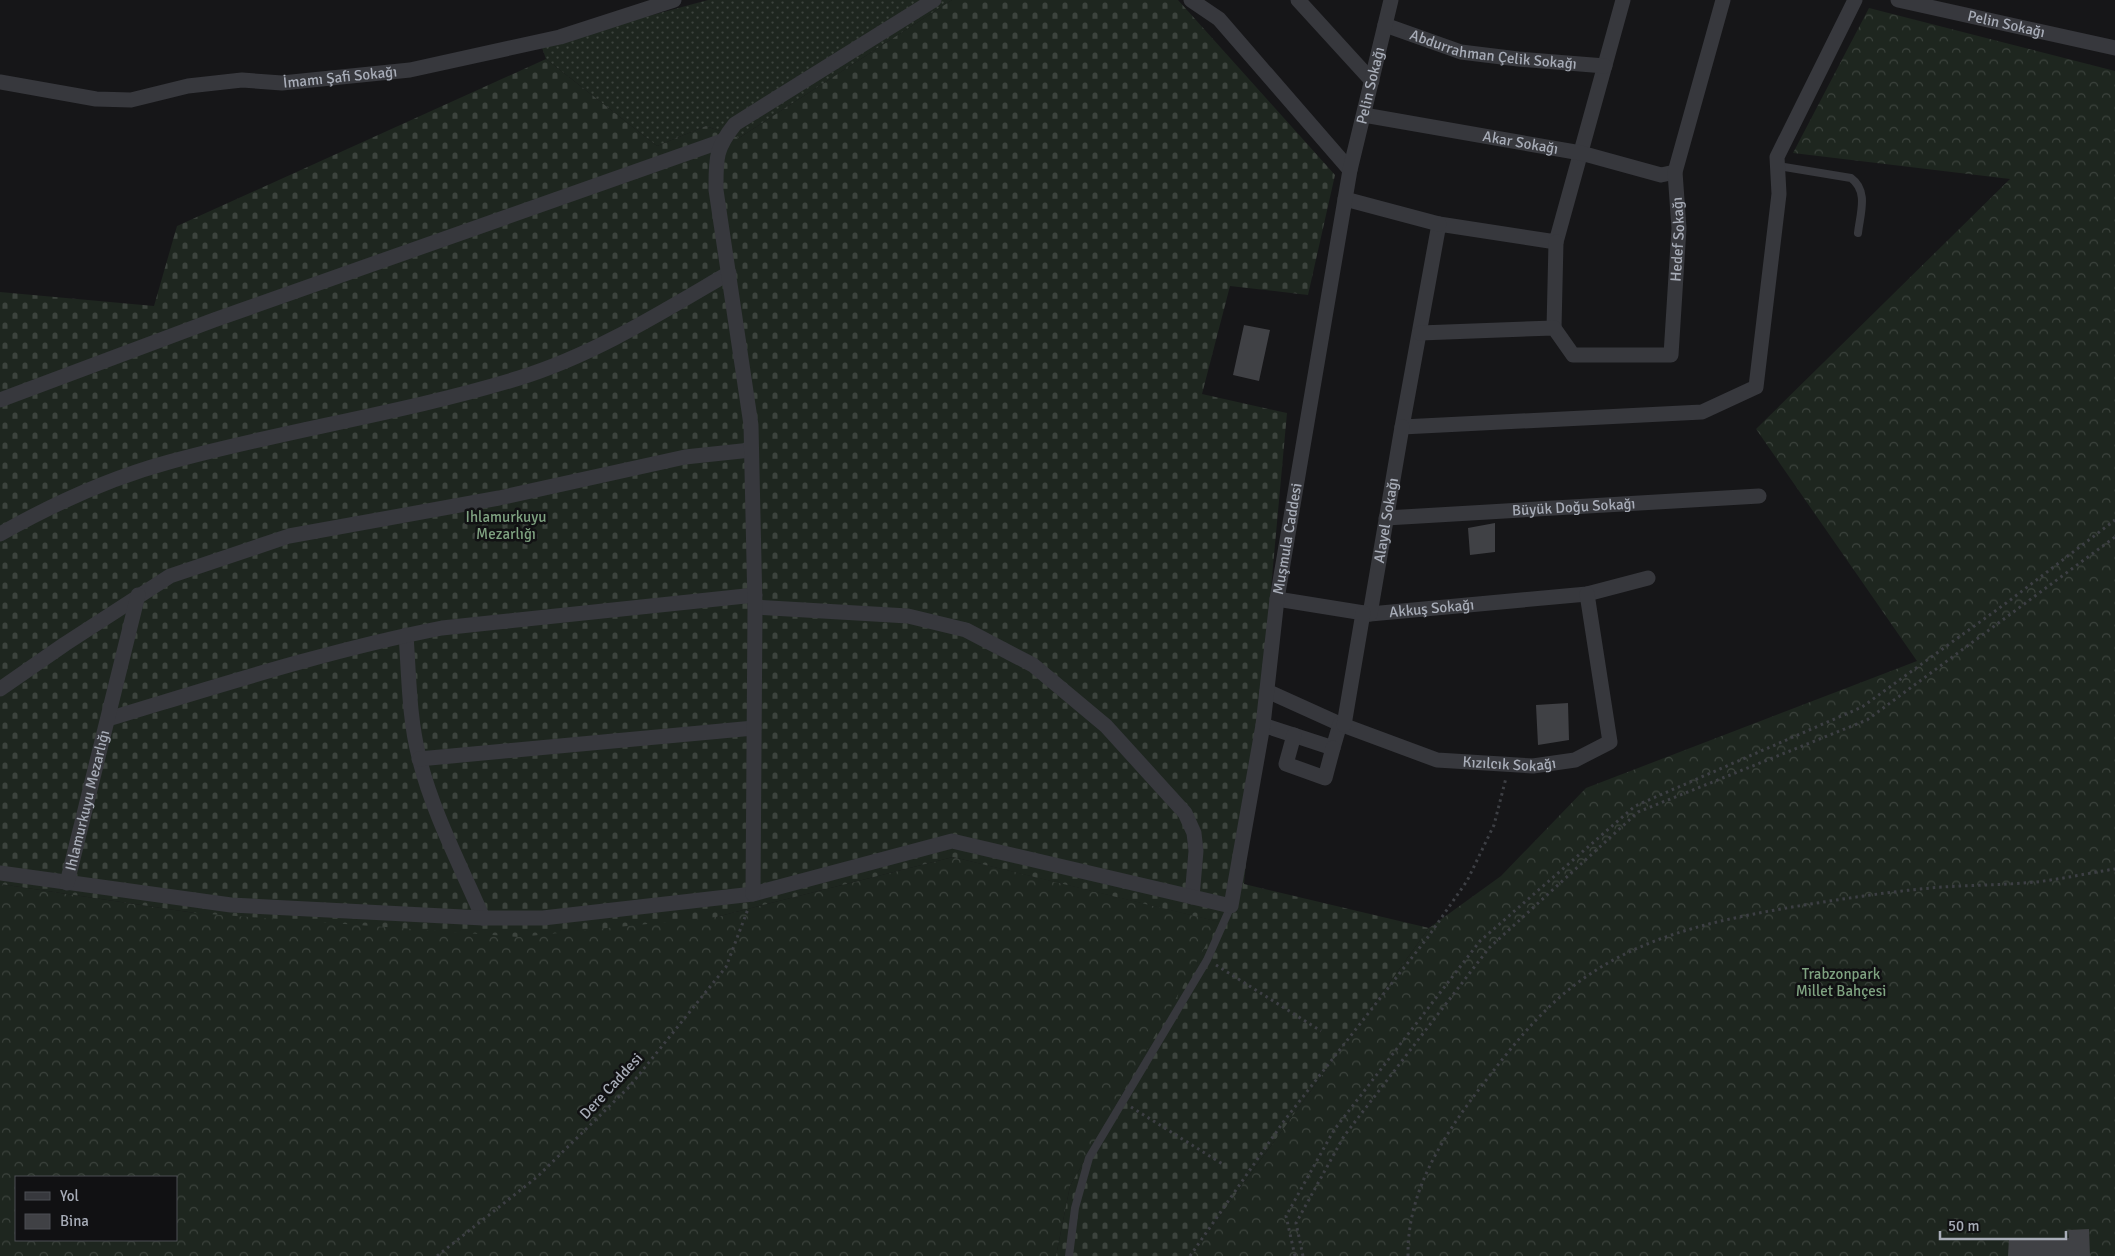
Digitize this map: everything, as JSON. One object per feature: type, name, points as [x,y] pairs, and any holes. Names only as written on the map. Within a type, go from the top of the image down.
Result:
[{"type":"street","name":"İmamı Şafi Sokağı","points":[[0,82],[96,99],[131,100],[188,86],[242,80],[282,83],[410,70],[560,37],[674,0]]},
{"type":"street","points":[[753,894],[755,601],[750,425],[716,190],[716,159],[722,141],[735,124],[934,0]]},
{"type":"street","points":[[1191,0],[1219,18],[1350,170]]},
{"type":"street","points":[[1298,0],[1372,81]]},
{"type":"street","name":"Pelin Sokağı","points":[[1350,170],[1391,0]]},
{"type":"street","points":[[1420,334],[1554,328],[1556,242],[1623,0]]},
{"type":"street","name":"Hedef Sokağı","points":[[1554,328],[1573,355],[1671,355],[1679,228],[1675,172],[1723,0]]},
{"type":"street","points":[[1402,427],[1702,412],[1756,387],[1779,194],[1777,157],[1855,0]]},
{"type":"street","name":"Pelin Sokağı","points":[[1898,0],[2115,48]]},
{"type":"street","name":"Abdurrahman Çelik Sokağı","points":[[1385,25],[1461,52],[1605,66]]},
{"type":"street","name":"Akar Sokağı","points":[[1364,115],[1581,153],[1661,174],[1675,172]]},
{"type":"street","points":[[0,400],[214,320],[722,141]]},
{"type":"street","name":"Muşmula Caddesi","points":[[1231,906],[1263,725],[1277,599],[1350,170]]},
{"type":"street","points":[[1345,199],[1439,224],[1556,242]]},
{"type":"street","name":"Alayel Sokağı","points":[[1333,748],[1342,724],[1386,518],[1439,224]]},
{"type":"street","points":[[0,534],[81,494],[168,462],[478,390],[546,369],[592,349],[729,273]]},
{"type":"street","points":[[0,689],[138,595],[170,576],[289,536],[499,498],[685,457],[751,450]]},
{"type":"street","name":"Büyük Doğu Sokağı","points":[[1386,518],[1759,496]]},
{"type":"street","name":"Akkuş Sokağı","points":[[1277,599],[1366,614],[1587,594],[1648,578]]},
{"type":"street","name":"Kızılcık Sokağı","points":[[1267,692],[1342,724],[1437,760],[1533,766],[1575,760],[1610,742],[1587,594]]},
{"type":"street","name":"Ihlamurkuyu Mezarlığı","points":[[67,883],[138,595]]},
{"type":"street","name":"Ihlamurkuyu Mezarlığı","points":[[108,719],[308,659],[406,635],[452,627],[755,601],[908,616],[966,630],[1033,666],[1106,726],[1185,813],[1194,833],[1196,851],[1192,897]]},
{"type":"street","points":[[406,635],[414,734],[419,759],[434,802],[483,918]]},
{"type":"street","points":[[1263,725],[1294,735],[1333,748],[1325,778],[1286,764],[1294,735]]},
{"type":"street","points":[[419,759],[754,728]]},
{"type":"street","points":[[0,873],[231,905],[483,918],[543,918],[753,894],[952,841],[1231,906]]},
{"type":"lane","points":[[1778,166],[1851,178],[1855,181],[1862,194],[1858,233]]},
{"type":"lane","points":[[1069,1256],[1075,1208],[1089,1158],[1207,960],[1231,906]]},
{"type":"path","points":[[1295,1256],[1286,1216],[1334,1130],[1480,941],[1635,806],[1862,707],[2009,601],[2115,520]]},
{"type":"path","points":[[1303,1256],[1296,1223],[1344,1136],[1489,948],[1638,812],[1867,720],[2115,538]]},
{"type":"path","points":[[1190,1256],[1284,1121],[1428,937],[1468,881],[1494,825],[1510,765]]},
{"type":"path","points":[[1408,1256],[1409,1224],[1416,1195],[1427,1171],[1464,1109],[1525,1029],[1581,980],[1624,954],[1677,932],[1778,910],[1878,894],[2037,882],[2115,869]]},
{"type":"path","name":"Dere Caddesi","points":[[437,1256],[537,1177],[628,1088],[726,967],[753,894]]},
{"type":"path","points":[[1207,960],[1321,1031]]},
{"type":"path","points":[[1122,1101],[1224,1165]]},
{"type":"green space","points":[[708,0],[952,0],[739,138],[706,126],[657,146],[546,59],[541,45]]},
{"type":"green space","name":"Ihlamurkuyu Mezarlığı","points":[[952,0],[1178,0],[1335,175],[1308,295],[1230,286],[1202,394],[1287,413],[1244,884],[1429,928],[1191,1256],[1056,1256],[1070,1186],[1219,922],[953,857],[716,917],[519,937],[195,913],[0,884],[0,292],[154,306],[177,226],[546,59],[657,146],[706,126],[739,138]]},
{"type":"green space","name":"Trabzonpark Millet Bahçesi","points":[[1869,8],[2115,71],[2115,1256],[1191,1256],[1429,928],[1501,876],[1586,788],[1917,661],[1756,429],[2010,179],[1793,153]]},
{"type":"green space","points":[[953,857],[1220,922],[1070,1186],[1056,1256],[0,1256],[0,884],[195,913],[716,917]]},
{"type":"building","points":[[1244,325],[1270,330],[1259,381],[1233,375]]},
{"type":"building","points":[[1495,523],[1495,552],[1470,555],[1468,528]]},
{"type":"building","points":[[1568,703],[1569,740],[1538,745],[1536,705]]},
{"type":"building","points":[[2089,1229],[2090,1256],[2008,1256],[2009,1238],[2069,1238],[2068,1230]]}]
